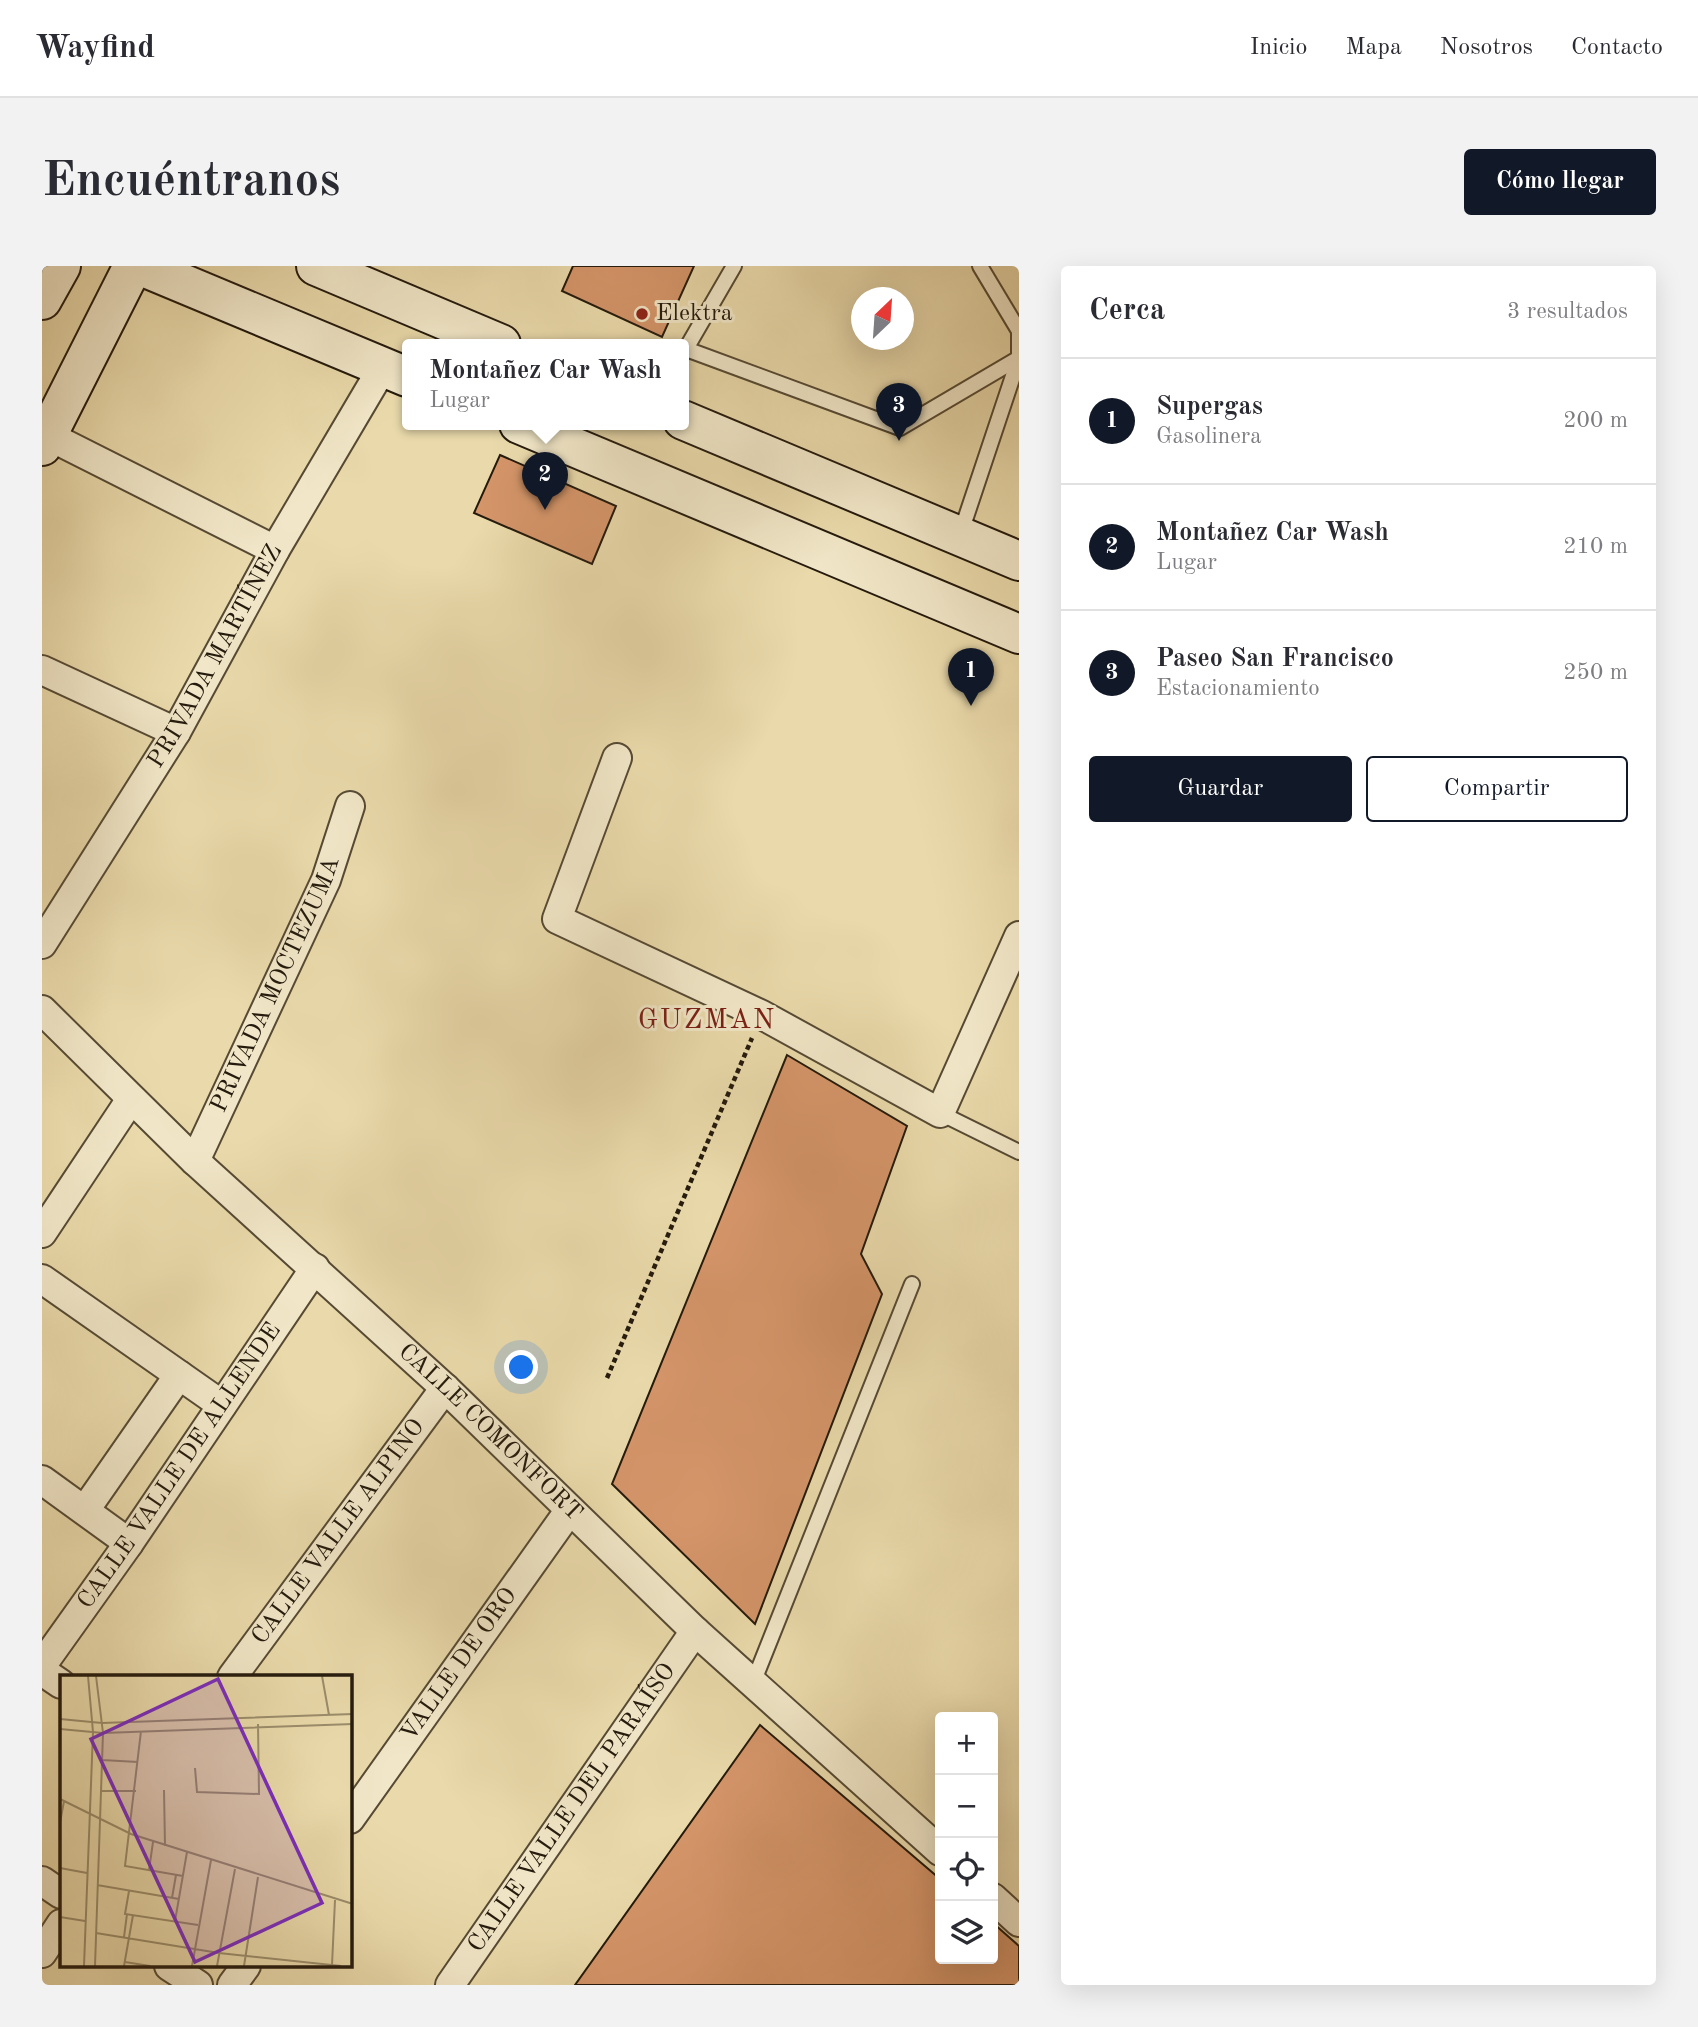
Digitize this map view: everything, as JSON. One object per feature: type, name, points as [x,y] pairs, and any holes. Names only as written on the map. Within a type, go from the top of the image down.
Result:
[{"type":"main road","points":[[42,300],[61,266]]},
{"type":"main road","points":[[45,441],[133,266]]},
{"type":"main road","points":[[141,266],[395,372]]},
{"type":"main road","points":[[316,266],[489,339]]},
{"type":"main road","points":[[689,423],[1019,561]]},
{"type":"main road","points":[[533,430],[1019,634]]},
{"type":"street","name":"PRIVADA MARTÍNEZ","points":[[42,944],[176,732],[275,551],[395,372]]},
{"type":"street","points":[[45,441],[275,551]]},
{"type":"street","points":[[42,670],[176,732]]},
{"type":"street","points":[[617,758],[557,919],[762,1015],[940,1113],[1019,936]]},
{"type":"street","name":"PRIVADA MOCTEZUMA","points":[[195,1161],[326,880],[350,806]]},
{"type":"street","name":"CALLE COMONFORT","points":[[42,1010],[195,1161],[445,1388],[695,1631],[935,1847]]},
{"type":"street","points":[[42,1233],[131,1099]]},
{"type":"street","name":"CALLE VALLE DE ALLENDE","points":[[42,1665],[129,1543],[315,1268]]},
{"type":"street","points":[[42,1279],[222,1405]]},
{"type":"street","points":[[85,1510],[180,1376]]},
{"type":"street","name":"CALLE VALLE ALPINO","points":[[233,1675],[445,1388]]},
{"type":"street","points":[[42,1480],[129,1543]]},
{"type":"street","name":"VALLE DE ORO","points":[[352,1816],[569,1511]]},
{"type":"street","name":"CALLE VALLE DEL PARAÍSO","points":[[450,1985],[695,1631]]},
{"type":"street","points":[[42,1671],[60,1683]]},
{"type":"street","points":[[42,1881],[60,1893]]},
{"type":"street","points":[[996,1901],[1019,1922]]},
{"type":"street","points":[[42,1953],[60,1925]]},
{"type":"street","points":[[172,1968],[198,1985]]},
{"type":"street","points":[[232,1985],[245,1968]]},
{"type":"lane","points":[[689,345],[734,266]]},
{"type":"lane","points":[[960,537],[1018,358],[1019,331],[980,266]]},
{"type":"lane","points":[[689,353],[900,428],[1018,358]]},
{"type":"lane","points":[[940,1113],[1019,1152]]},
{"type":"lane","points":[[753,1683],[912,1284]]},
{"type":"path","points":[[607,1378],[762,1015]]},
{"type":"building","name":"Elektra","points":[[573,266],[694,266],[662,337],[562,291]]},
{"type":"building","points":[[500,455],[616,506],[592,564],[474,513]]},
{"type":"building","points":[[787,1055],[907,1126],[861,1254],[882,1294],[755,1624],[612,1484]]},
{"type":"building","points":[[760,1725],[935,1875],[935,1964],[998,1964],[998,1927],[1019,1946],[1019,1985],[575,1985]]},
{"type":"place","name":"Elektra","points":[[642,314]]},
{"type":"place","name":"Paseo San Francisco","points":[[899,441]]},
{"type":"place","name":"Montañez Car Wash","points":[[545,510]]},
{"type":"place","name":"Supergas","points":[[971,706]]},
{"type":"district","name":"GUZMAN","points":[[707,1021]]}]
